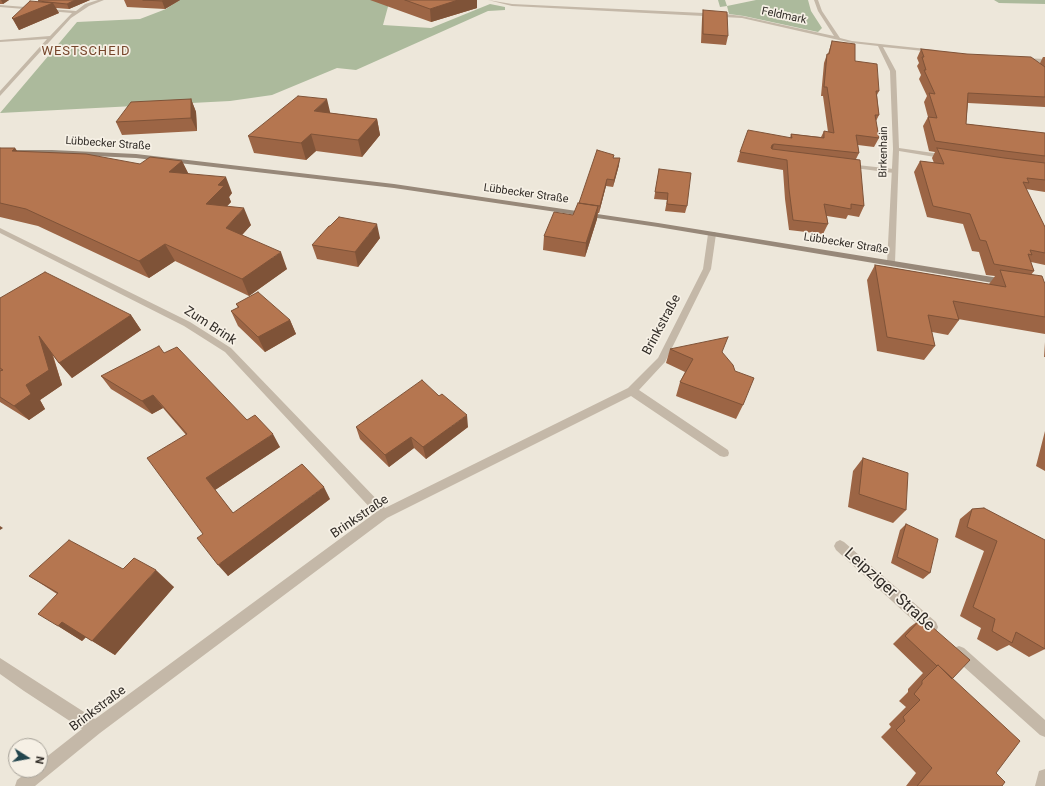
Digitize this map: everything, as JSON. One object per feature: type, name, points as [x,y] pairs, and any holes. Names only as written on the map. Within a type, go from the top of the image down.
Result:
[{"type":"main road","name":"Lübbecker Straße","points":[[0,152],[52,152],[136,156],[273,171],[424,191],[712,234],[1014,284]]},
{"type":"street","points":[[0,94],[69,17],[76,12],[102,0]]},
{"type":"street","name":"Feldmark","points":[[490,0],[512,5],[725,15],[742,17],[838,39],[940,52]]},
{"type":"street","points":[[816,0],[820,11],[838,39]]},
{"type":"street","points":[[0,6],[76,12]]},
{"type":"street","points":[[0,41],[51,37]]},
{"type":"street","name":"Birkenhain","points":[[880,45],[893,71],[896,149],[891,263]]},
{"type":"street","points":[[1018,60],[1045,61]]},
{"type":"street","points":[[1025,60],[1035,69]]},
{"type":"street","points":[[896,149],[951,158]]},
{"type":"street","points":[[842,166],[894,171]]},
{"type":"street","name":"Zum Brink","points":[[0,230],[187,324],[228,350],[383,514]]},
{"type":"street","name":"Brinkstraße","points":[[23,786],[95,728],[383,514],[632,391],[662,360],[707,269],[712,234]]},
{"type":"street","points":[[632,391],[724,453]]},
{"type":"street","name":"Leipziger Straße","points":[[840,546],[940,635]]},
{"type":"street","points":[[951,646],[1045,730]]},
{"type":"street","points":[[0,665],[29,686],[95,728]]},
{"type":"street","points":[[1043,786],[1045,777]]},
{"type":"green space","points":[[179,0],[375,0],[389,3],[383,25],[431,28],[490,4],[505,7],[505,10],[488,11],[356,70],[337,68],[272,95],[230,101],[0,113],[77,22],[140,19],[166,9]]},
{"type":"green space","points":[[718,0],[725,0],[727,6],[720,7]]},
{"type":"green space","points":[[756,0],[808,0],[811,11],[822,28],[818,32],[729,14],[727,6]]},
{"type":"green space","points":[[994,0],[1045,0],[1045,4],[999,3]]},
{"type":"building","points":[[75,0],[67,4],[38,1]]},
{"type":"building","points":[[143,0],[164,0],[162,1]]},
{"type":"building","points":[[405,0],[458,0],[430,9]]},
{"type":"building","points":[[30,1],[53,3],[13,19],[12,18]]},
{"type":"building","points":[[703,10],[727,12],[728,36],[703,34]]},
{"type":"building","points":[[832,41],[855,44],[855,61],[877,64],[879,91],[876,91],[879,115],[875,115],[879,138],[856,135],[859,153],[772,145],[772,149],[860,160],[864,206],[851,204],[851,209],[824,204],[828,224],[793,220],[787,160],[740,152],[748,130],[792,138],[791,134],[824,138],[824,131],[834,133],[827,87],[824,87],[827,54],[829,54]]},
{"type":"building","points":[[921,49],[967,54],[1031,57],[1045,67],[1045,97],[968,93],[966,124],[1045,133],[1045,156],[935,141],[928,117],[937,118],[929,93],[935,94],[924,70],[926,70]]},
{"type":"building","points":[[298,96],[327,99],[314,111],[377,119],[358,140],[311,134],[301,143],[248,136]]},
{"type":"building","points":[[191,99],[191,118],[116,122],[131,102]]},
{"type":"building","points":[[0,148],[15,148],[12,151],[86,154],[140,164],[150,157],[182,161],[169,172],[226,177],[218,185],[224,186],[206,204],[244,208],[226,228],[281,252],[242,279],[165,244],[139,261],[26,209],[0,203]]},
{"type":"building","points":[[937,148],[1045,163],[1045,180],[1027,178],[1029,183],[1023,182],[1045,227],[1045,253],[1030,250],[1032,255],[1028,254],[1034,271],[994,264],[986,241],[980,240],[970,214],[933,206],[920,161],[944,164]]},
{"type":"building","points":[[597,150],[614,155],[613,158],[620,158],[614,180],[607,179],[600,206],[579,203]]},
{"type":"building","points":[[659,169],[691,173],[687,206],[667,204],[668,193],[655,192]]},
{"type":"building","points":[[578,203],[598,206],[586,243],[544,236],[554,212],[573,215]]},
{"type":"building","points":[[339,217],[377,224],[355,252],[312,245],[329,226]]},
{"type":"building","points":[[875,265],[1006,287],[1000,270],[1042,276],[1045,284],[1045,317],[953,301],[959,320],[928,315],[935,346],[887,337]]},
{"type":"building","points":[[45,272],[131,315],[59,363],[39,336],[49,370],[26,385],[31,394],[14,406],[0,397],[0,371],[3,370],[0,368],[0,298]]},
{"type":"building","points":[[258,292],[290,320],[258,337],[231,311],[239,307],[236,304]]},
{"type":"building","points":[[728,337],[722,352],[733,365],[735,371],[754,378],[743,405],[680,382],[693,359],[670,349]]},
{"type":"building","points":[[159,346],[164,353],[177,347],[247,420],[255,415],[273,434],[206,478],[233,513],[302,464],[324,487],[218,565],[197,538],[203,534],[147,458],[187,434],[153,395],[142,401],[101,376]]},
{"type":"building","points":[[422,380],[439,396],[442,394],[467,415],[423,447],[411,437],[385,455],[356,427]]},
{"type":"building","points":[[863,458],[908,473],[906,510],[859,494]]},
{"type":"building","points":[[984,508],[1045,540],[1045,649],[1016,632],[1012,643],[992,631],[995,619],[973,607],[997,541],[967,527],[972,509]]},
{"type":"building","points":[[906,524],[938,539],[930,573],[897,557]]},
{"type":"building","points":[[69,540],[123,569],[134,558],[156,570],[92,641],[62,622],[58,626],[38,614],[58,593],[29,576]]},
{"type":"building","points":[[922,618],[970,660],[952,679],[905,636]]},
{"type":"building","points":[[938,665],[1020,741],[996,773],[1005,782],[1002,786],[917,786],[932,768],[896,730],[905,721],[903,717],[920,700],[914,694],[922,684],[922,681]]},
{"type":"district","name":"WESTSCHEID","points":[[86,52]]}]
